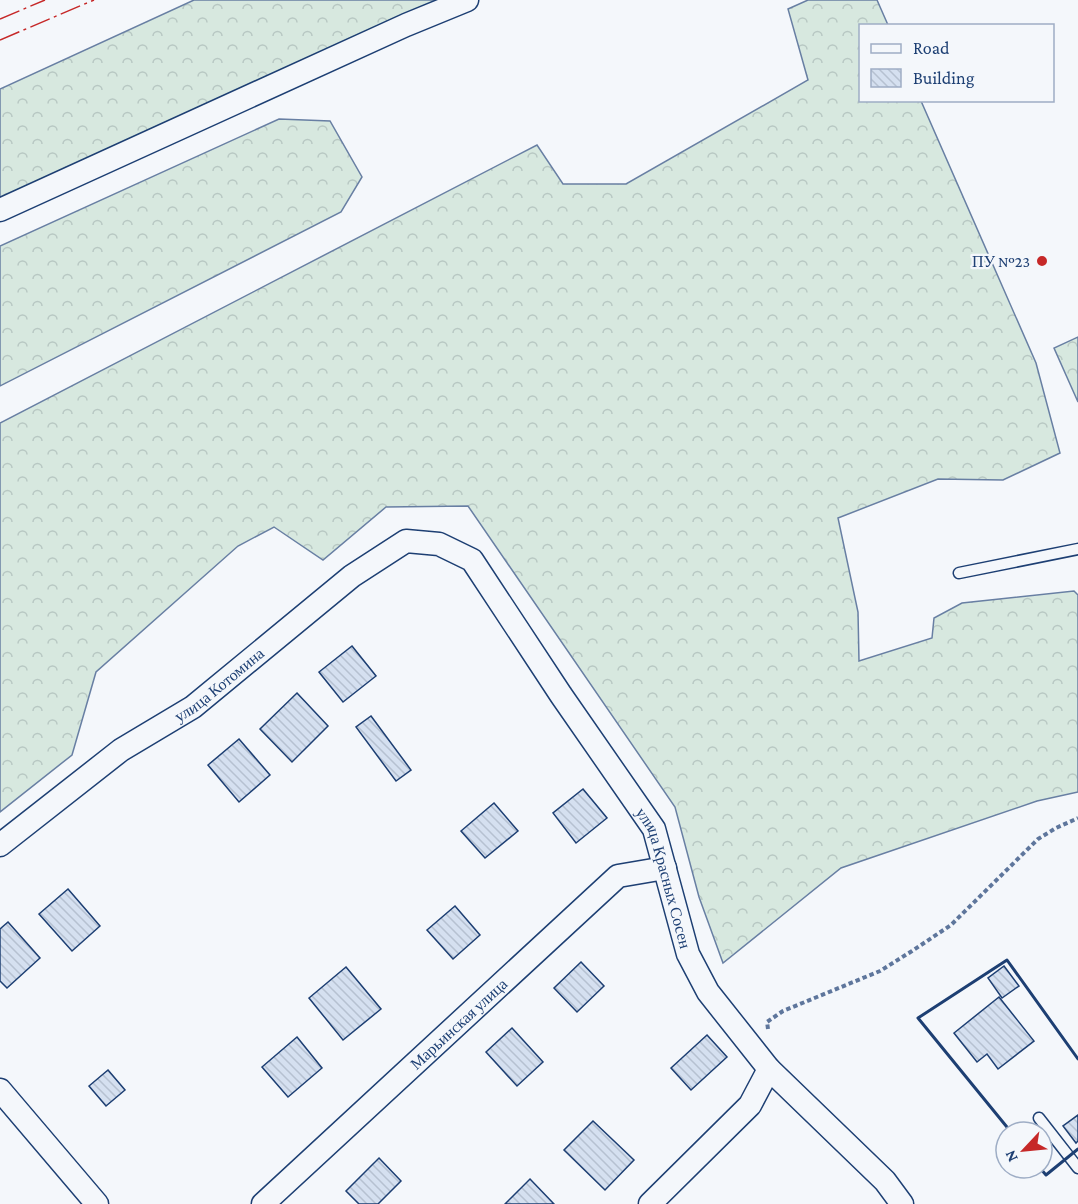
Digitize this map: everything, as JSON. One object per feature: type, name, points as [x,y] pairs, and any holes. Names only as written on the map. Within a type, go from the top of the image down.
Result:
[{"type":"street","points":[[0,210],[406,25],[467,0]]},
{"type":"street","name":"улица Котомина","points":[[0,844],[121,750],[193,707],[352,576],[406,541],[439,544]]},
{"type":"street","name":"улица Красных Сосен","points":[[439,544],[472,561],[654,829],[688,954],[708,992],[769,1069],[885,1181],[902,1204]]},
{"type":"street","name":"Марьинская улица","points":[[263,1204],[618,876],[664,868]]},
{"type":"street","points":[[650,1204],[750,1105],[769,1069]]},
{"type":"street","points":[[0,1090],[97,1204]]},
{"type":"lane","points":[[958,573],[1078,549]]},
{"type":"lane","points":[[1039,1118],[1078,1168]]},
{"type":"path","points":[[769,1069],[767,1022],[783,1011],[880,970],[912,951],[951,925],[1038,839],[1078,818]]},
{"type":"green space","points":[[194,0],[445,0],[0,201],[0,89]]},
{"type":"green space","points":[[808,0],[877,0],[888,24],[859,24],[859,102],[921,102],[1036,363],[1060,453],[1003,480],[938,479],[838,518],[858,612],[859,661],[932,638],[934,618],[962,603],[1074,591],[1078,595],[1078,792],[1037,801],[841,868],[723,963],[699,897],[675,807],[468,506],[386,507],[323,560],[274,527],[238,546],[96,672],[72,755],[0,812],[0,423],[537,145],[563,184],[626,184],[808,80],[788,9]]},
{"type":"green space","points":[[279,119],[330,121],[362,177],[341,212],[0,386],[0,246]]},
{"type":"green space","points":[[1078,337],[1078,402],[1054,348]]},
{"type":"building","points":[[352,646],[376,676],[343,702],[319,672]]},
{"type":"building","points":[[297,693],[328,726],[292,762],[260,729]]},
{"type":"building","points":[[371,716],[411,770],[396,781],[356,727]]},
{"type":"building","points":[[239,739],[270,775],[239,802],[208,765]]},
{"type":"building","points":[[583,789],[607,818],[576,843],[553,813]]},
{"type":"building","points":[[494,803],[518,831],[485,858],[461,831]]},
{"type":"building","points":[[68,889],[100,926],[72,951],[39,914]]},
{"type":"building","points":[[455,906],[480,935],[453,959],[427,930]]},
{"type":"building","points":[[8,922],[40,958],[7,988],[0,981],[0,929]]},
{"type":"building","points":[[581,962],[604,986],[577,1012],[554,988]]},
{"type":"building","points":[[1004,966],[1019,986],[1002,998],[988,978]]},
{"type":"building","points":[[346,967],[381,1009],[343,1040],[309,998]]},
{"type":"building","points":[[999,997],[1034,1041],[998,1069],[987,1054],[977,1062],[954,1033]]},
{"type":"building","points":[[512,1028],[543,1062],[517,1086],[486,1052]]},
{"type":"building","points":[[707,1035],[727,1057],[691,1090],[671,1068]]},
{"type":"building","points":[[297,1037],[322,1068],[288,1097],[262,1067]]},
{"type":"building","points":[[108,1070],[125,1090],[106,1106],[89,1086]]},
{"type":"building","points":[[1078,1115],[1078,1141],[1076,1143],[1063,1126]]},
{"type":"building","points":[[593,1121],[634,1160],[605,1190],[564,1150]]},
{"type":"building","points":[[379,1158],[401,1181],[378,1204],[359,1204],[346,1191]]},
{"type":"building","points":[[530,1179],[554,1204],[505,1204]]},
{"type":"wall","points":[[1001,1120],[918,1018],[1007,960],[1078,1059]]},
{"type":"wall","points":[[1054,1168],[1078,1149]]},
{"type":"power","points":[[0,19],[45,0]]},
{"type":"power","points":[[0,40],[94,0]]},
{"type":"place","name":"ПУ №23","points":[[1042,261]]}]
